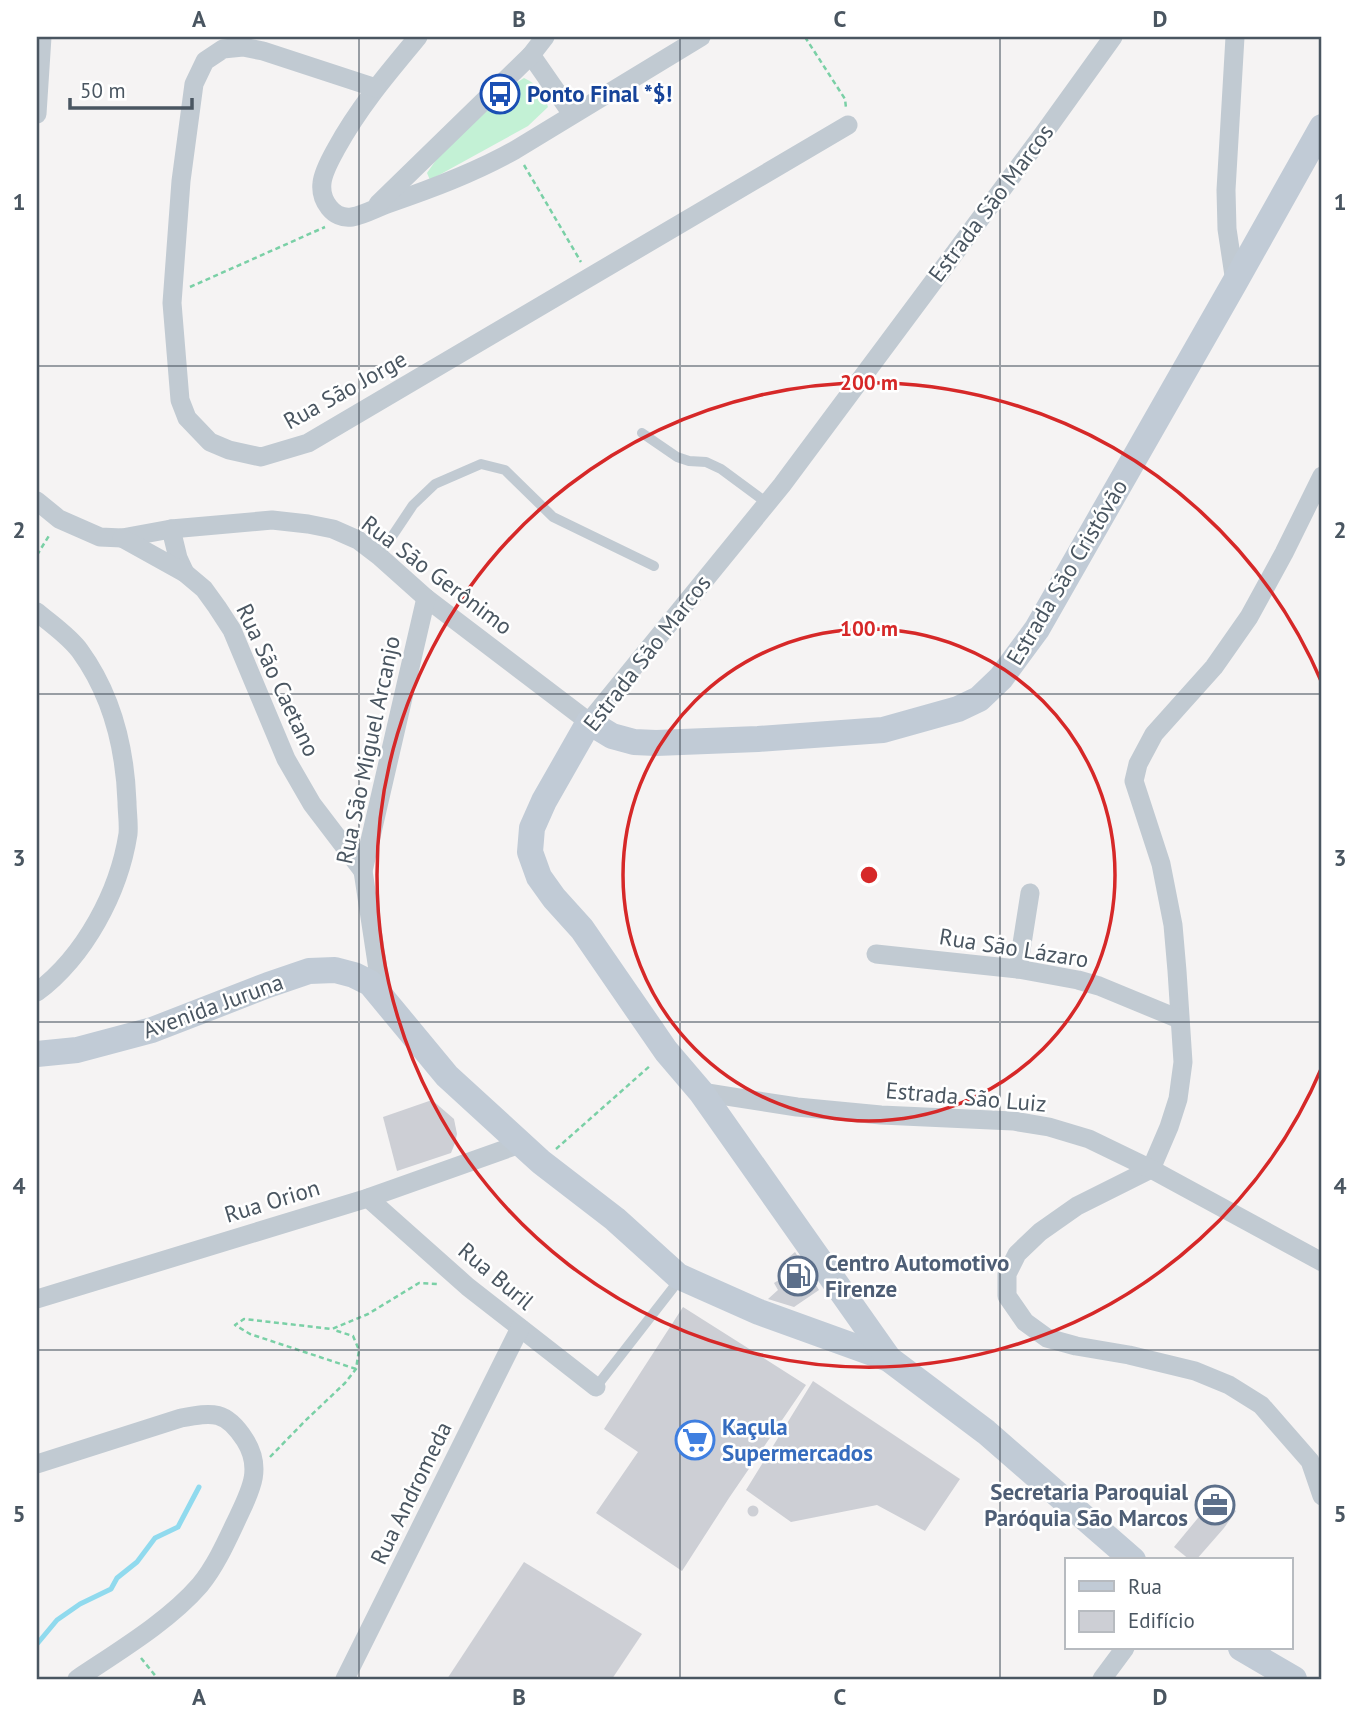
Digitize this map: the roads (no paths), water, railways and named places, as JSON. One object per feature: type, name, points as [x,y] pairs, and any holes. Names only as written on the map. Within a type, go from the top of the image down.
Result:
[{"type":"street","points":[[37,114],[42,37]]},
{"type":"street","points":[[418,37],[351,122],[331,159],[321,181],[323,199],[333,212],[350,218],[488,165],[701,37]]},
{"type":"street","points":[[372,210],[531,55],[545,37]]},
{"type":"street","name":"Estrada São Marcos","points":[[889,1359],[701,1091],[666,1051],[582,929],[539,877],[530,852],[532,828],[544,801],[589,722],[767,503],[1113,37]]},
{"type":"street","points":[[1235,37],[1226,190],[1227,229],[1235,282]]},
{"type":"street","name":"Rua São Jorge","points":[[376,88],[243,47],[223,49],[205,61],[194,85],[181,181],[172,303],[180,400],[187,418],[210,442],[229,450],[261,457],[308,443],[848,125]]},
{"type":"street","points":[[531,55],[572,114]]},
{"type":"street","name":"Estrada São Cristóvão","points":[[589,722],[612,736],[634,742],[758,739],[883,730],[958,709],[979,699],[1002,678],[1037,629],[1322,127]]},
{"type":"street","points":[[1322,476],[1249,617],[1214,667],[1154,734],[1138,764],[1134,781],[1161,864],[1173,925],[1183,1062],[1178,1099],[1169,1128],[1151,1169],[1077,1206],[1040,1232],[1017,1254],[1007,1274],[1007,1296],[1025,1322],[1048,1338],[1195,1371],[1229,1385],[1261,1405],[1316,1456],[1322,1496]]},
{"type":"street","name":"Rua São Gerônimo","points":[[37,501],[59,519],[100,537],[121,538],[171,529],[272,520],[333,529],[358,540],[426,598],[589,722]]},
{"type":"street","points":[[171,529],[178,558],[186,573]]},
{"type":"street","name":"Rua São Caetano","points":[[121,538],[186,573],[204,589],[232,630],[286,759],[312,804],[363,871]]},
{"type":"street","name":"Rua São Miguel Arcanjo","points":[[382,996],[363,871],[426,598]]},
{"type":"street","points":[[37,612],[79,650],[101,686],[114,718],[126,776],[128,831],[118,876],[98,918],[77,952],[37,992]]},
{"type":"street","points":[[1018,969],[1030,893]]},
{"type":"street","name":"Rua São Lázaro","points":[[876,954],[1018,969],[1078,980],[1180,1019]]},
{"type":"street","name":"Avenida Juruna","points":[[37,1054],[77,1050],[152,1030],[309,971],[335,970],[354,975],[370,983],[447,1076],[520,1144],[615,1219],[678,1276],[759,1312],[889,1359]]},
{"type":"street","name":"Estrada São Luiz","points":[[701,1091],[797,1107],[881,1115],[1013,1121],[1049,1127],[1089,1139],[1151,1169],[1322,1262]]},
{"type":"street","name":"Rua Orion","points":[[37,1299],[368,1198],[520,1144]]},
{"type":"street","name":"Rua Buril","points":[[368,1198],[468,1287],[596,1387]]},
{"type":"street","name":"Rua Andromeda","points":[[345,1679],[520,1328]]},
{"type":"street","points":[[889,1359],[986,1432],[1131,1558]]},
{"type":"street","points":[[37,1464],[181,1418],[203,1414],[220,1415],[235,1425],[252,1451],[255,1472],[245,1503],[201,1584],[130,1644],[77,1679]]},
{"type":"street","points":[[1102,1679],[1124,1650]]},
{"type":"street","points":[[1244,1650],[1294,1679]]},
{"type":"lane","points":[[642,433],[677,457],[706,462],[721,469],[767,503]]},
{"type":"lane","points":[[379,556],[413,505],[435,484],[481,464],[505,470],[553,517],[654,566]]},
{"type":"lane","points":[[596,1387],[673,1288]]},
{"type":"waterway","points":[[37,1644],[57,1620],[80,1604],[111,1589],[117,1578],[137,1562],[155,1538],[178,1527],[199,1487]]},
{"type":"place","name":"Ponto Final *$!","points":[[500,94]]},
{"type":"place","name":"Centro Automotivo Firenze","points":[[798,1276]]},
{"type":"place","name":"Kaçula Supermercados","points":[[695,1440]]},
{"type":"place","name":"Secretaria Paroquial Paróquia São Marcos","points":[[1215,1505]]}]
